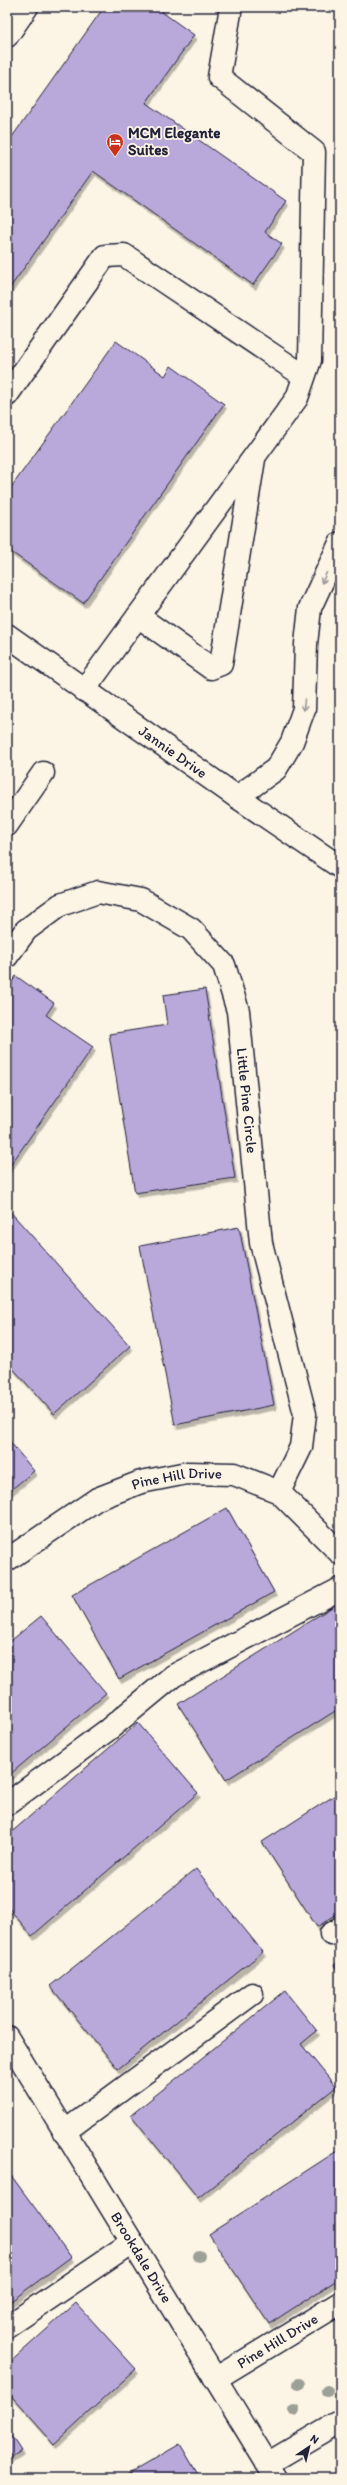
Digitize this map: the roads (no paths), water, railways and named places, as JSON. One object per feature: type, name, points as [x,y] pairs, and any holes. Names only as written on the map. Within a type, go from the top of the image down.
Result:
[{"type":"main road","points":[[7,36],[27,7]]},
{"type":"main road","points":[[84,690],[297,398],[310,360],[314,152],[219,77],[231,7]]},
{"type":"main road","points":[[7,395],[105,256],[114,254],[124,255],[304,376]]},
{"type":"main road","points":[[138,616],[211,668],[221,664],[255,454]]},
{"type":"main road","points":[[237,797],[276,769],[292,742],[304,709],[306,644],[310,608],[340,543]]},
{"type":"main road","name":"Jannie Drive","points":[[7,635],[237,797],[340,867]]},
{"type":"main road","points":[[7,825],[43,773]]},
{"type":"main road","name":"Little Pine Circle","points":[[7,956],[26,930],[60,905],[98,892],[141,900],[191,928],[224,965],[238,1011],[261,1243],[305,1414],[301,1447],[279,1492]]},
{"type":"main road","name":"Pine Hill Drive","points":[[7,1560],[97,1499],[141,1482],[186,1473],[234,1474],[279,1492],[340,1552]]},
{"type":"main road","points":[[7,1804],[109,1729],[173,1676],[340,1589]]},
{"type":"main road","points":[[64,2132],[252,1994]]},
{"type":"main road","name":"Brookdale Drive","points":[[7,2037],[271,2471]]},
{"type":"main road","points":[[7,2327],[132,2242]]},
{"type":"main road","name":"Pine Hill Drive","points":[[215,2379],[340,2303]]},
{"type":"main road","points":[[271,2471],[340,2421]]},
{"type":"place","name":"MCM Elegante Suites","points":[[115,157]]}]
